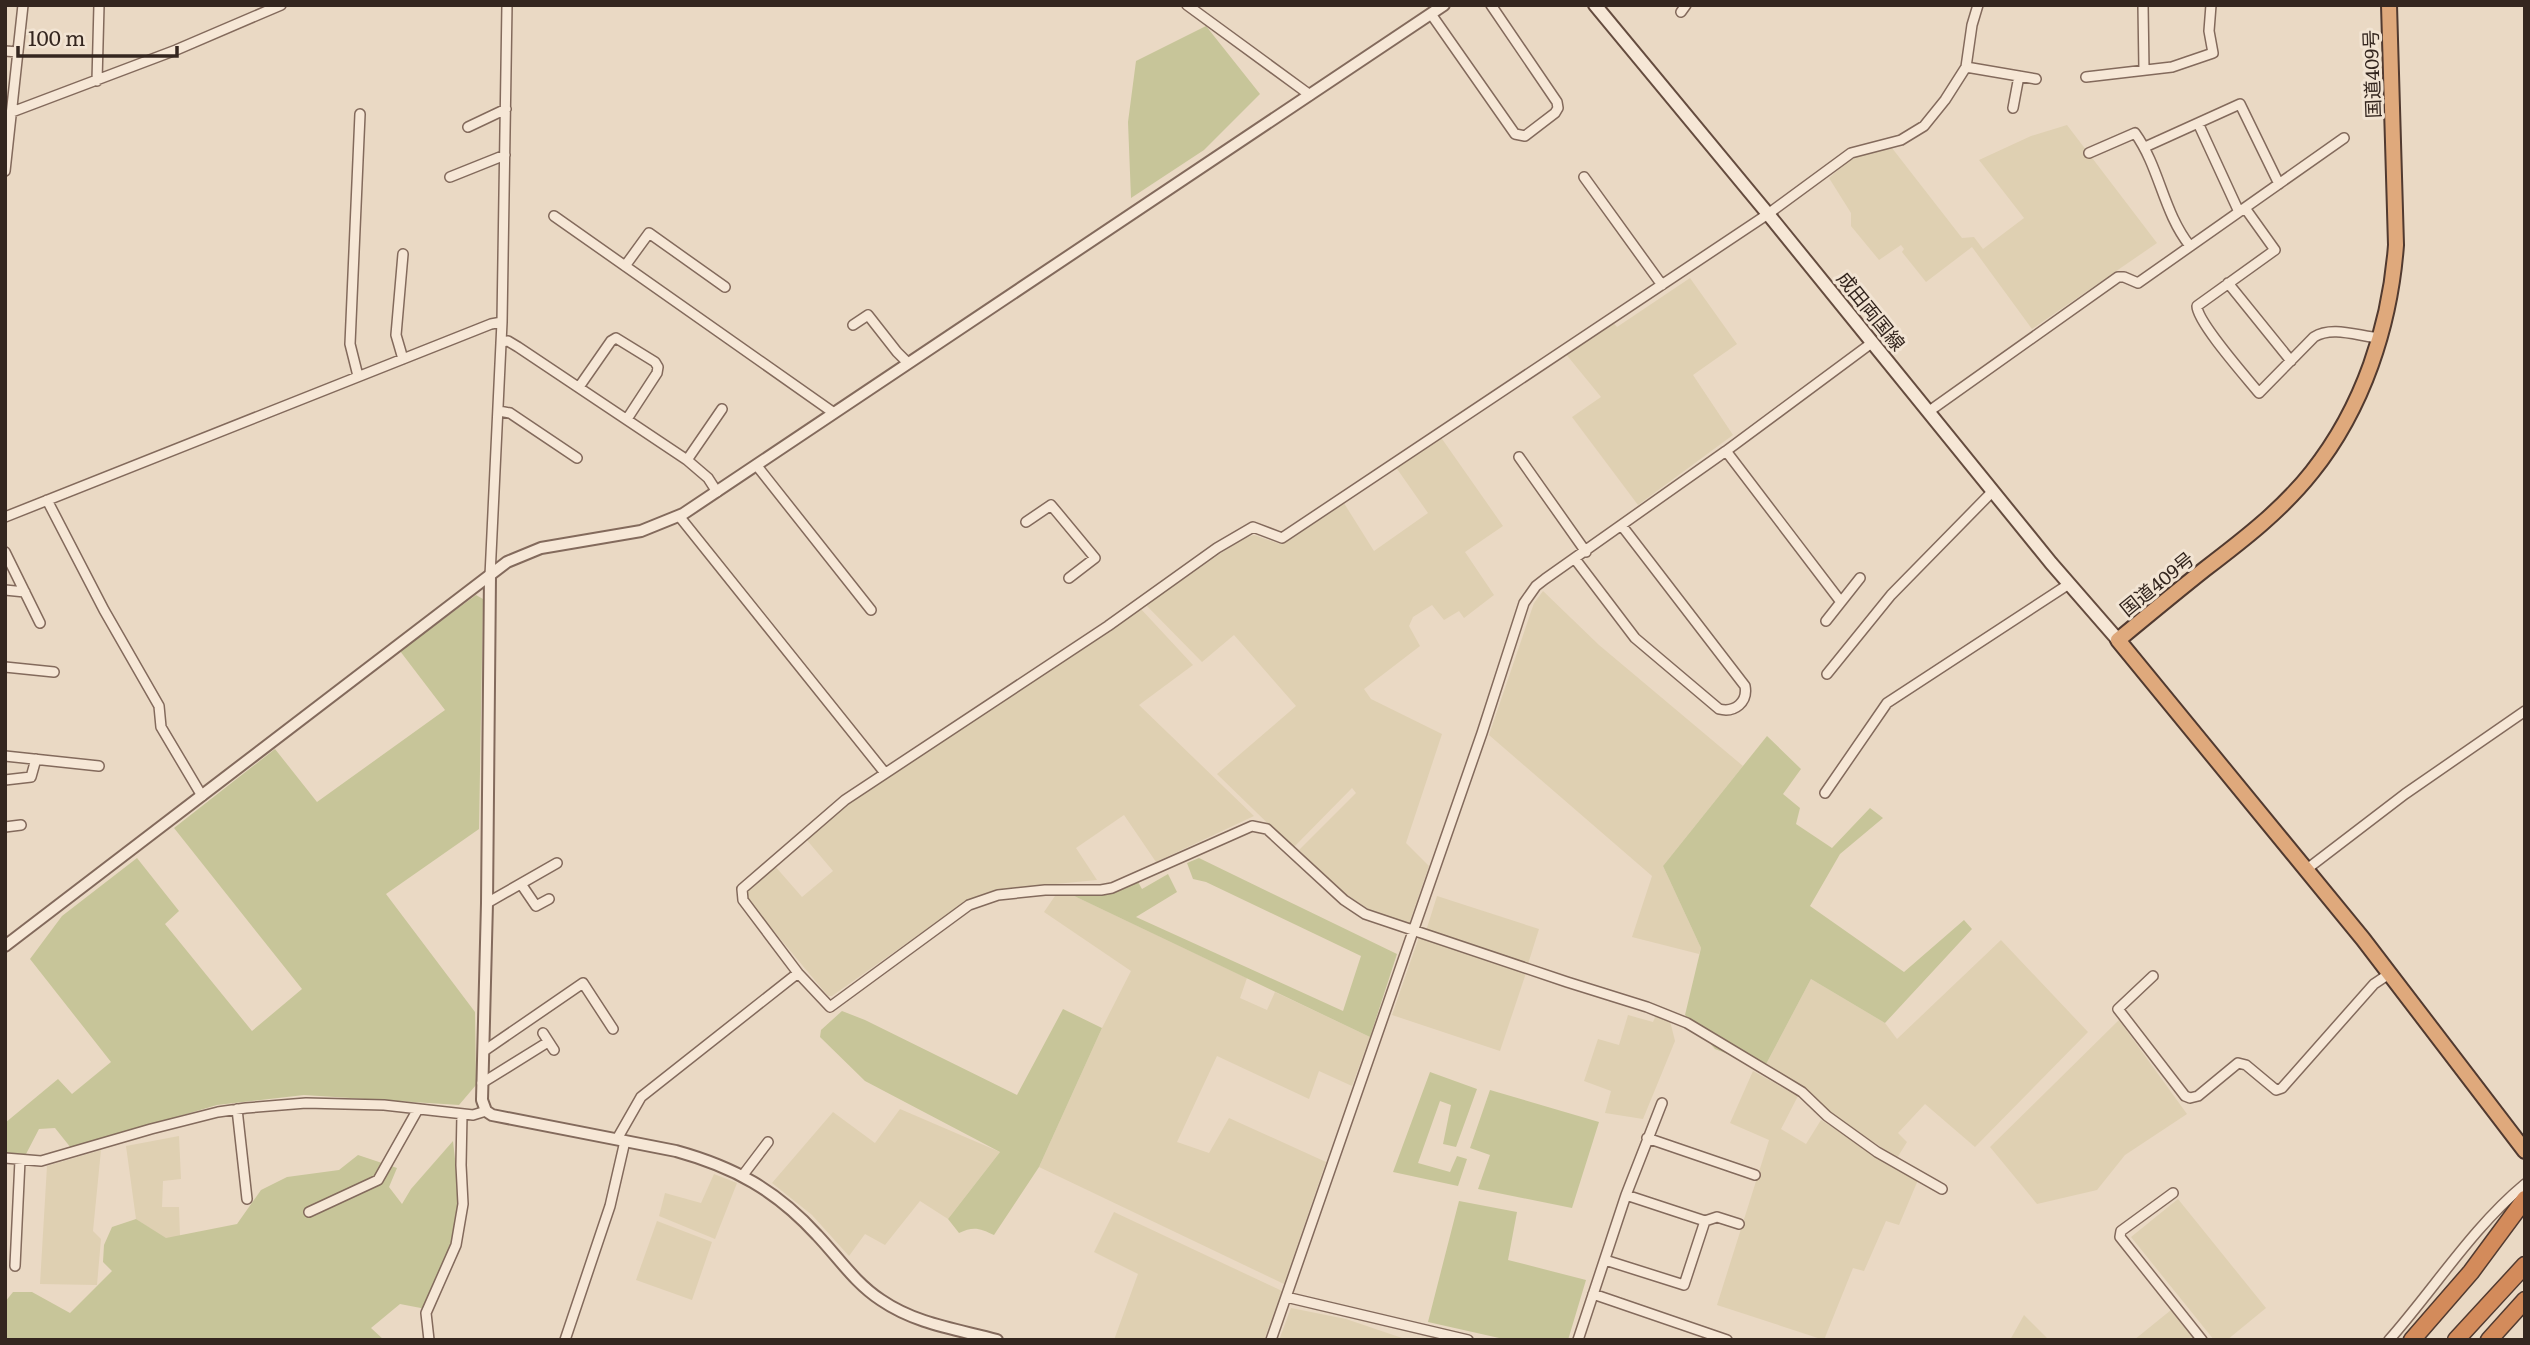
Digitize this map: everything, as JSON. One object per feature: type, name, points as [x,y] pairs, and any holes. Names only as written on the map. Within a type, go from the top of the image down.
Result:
[{"type":"highway","name":"国道409号","points":[[2389,5],[2396,233],[2394,270],[2381,338],[2356,401],[2312,473],[2240,542],[2118,640],[2307,869],[2525,1151]]},
{"type":"highway","points":[[2412,1340],[2471,1272],[2525,1199]]},
{"type":"highway","points":[[2456,1340],[2525,1265]]},
{"type":"highway","points":[[2489,1340],[2525,1300]]},
{"type":"main road","name":"成田両国線","points":[[1595,5],[2069,584],[2118,640]]},
{"type":"street","points":[[5,170],[23,5]]},
{"type":"street","points":[[97,80],[99,5]]},
{"type":"street","points":[[12,112],[281,5]]},
{"type":"street","points":[[507,5],[502,322],[489,576],[487,903],[481,1100],[486,1111],[492,1115],[699,1157],[743,1175],[786,1205],[879,1299],[919,1321],[997,1340]]},
{"type":"street","points":[[1187,5],[1310,95]]},
{"type":"street","points":[[5,946],[507,562],[541,548],[641,531],[679,516],[1444,5]]},
{"type":"street","points":[[1431,14],[1515,134],[1525,136],[1555,113],[1557,102],[1490,5]]},
{"type":"street","points":[[1941,1189],[1877,1152],[1827,1116],[1802,1092],[1687,1023],[1647,1007],[1365,914],[1344,900],[1266,829],[1252,826],[1112,888],[998,895],[969,905],[830,1007],[798,973],[743,900],[742,889],[845,800],[1108,626],[1217,548],[1253,527],[1282,538],[1768,214],[1851,153],[1901,141],[1924,126],[1966,67],[1978,5]]},
{"type":"street","points":[[2143,5],[2144,70]]},
{"type":"street","points":[[2086,77],[2172,67],[2213,53],[2209,31],[2210,5]]},
{"type":"street","points":[[5,51],[18,52]]},
{"type":"street","points":[[1966,67],[2036,79]]},
{"type":"street","points":[[2013,108],[2019,76]]},
{"type":"street","points":[[2145,147],[2240,104],[2278,184]]},
{"type":"street","points":[[468,127],[506,109]]},
{"type":"street","points":[[358,376],[350,344],[360,114]]},
{"type":"street","points":[[2198,123],[2242,210],[2275,250],[2197,306],[2196,310],[2259,393],[2320,333],[2338,332],[2381,338]]},
{"type":"street","points":[[2089,153],[2135,133],[2145,147],[2174,223],[2190,246]]},
{"type":"street","points":[[1928,412],[2118,277],[2138,283],[2344,138]]},
{"type":"street","points":[[450,177],[505,155]]},
{"type":"street","points":[[1584,177],[1662,285]]},
{"type":"street","points":[[554,216],[834,413]]},
{"type":"street","points":[[625,265],[649,233],[725,287]]},
{"type":"street","points":[[403,254],[396,335],[403,359]]},
{"type":"street","points":[[2228,283],[2291,360]]},
{"type":"street","points":[[853,325],[868,315],[907,362]]},
{"type":"street","points":[[5,517],[358,376],[502,322]]},
{"type":"street","points":[[579,387],[611,341],[616,338],[623,340],[658,366],[657,373],[626,419]]},
{"type":"street","points":[[501,342],[508,341],[518,347],[687,460],[708,478],[718,492]]},
{"type":"street","points":[[1271,1340],[1482,733],[1524,603],[1536,586],[1873,342]]},
{"type":"street","points":[[687,460],[722,409]]},
{"type":"street","points":[[499,411],[510,413],[577,458]]},
{"type":"street","points":[[1726,451],[1841,602]]},
{"type":"street","points":[[1519,457],[1586,552]]},
{"type":"street","points":[[757,466],[871,610]]},
{"type":"street","points":[[1827,674],[1891,595],[1993,491]]},
{"type":"street","points":[[47,500],[104,610],[159,706],[161,727],[202,796]]},
{"type":"street","points":[[1026,523],[1051,505],[1095,558],[1069,578]]},
{"type":"street","points":[[679,516],[885,773]]},
{"type":"street","points":[[1575,559],[1635,638],[1719,709],[1731,710],[1740,704],[1746,693],[1745,686],[1622,526]]},
{"type":"street","points":[[5,552],[40,623]]},
{"type":"street","points":[[1826,621],[1860,578]]},
{"type":"street","points":[[1825,793],[1887,703],[2069,584]]},
{"type":"street","points":[[5,590],[25,592]]},
{"type":"street","points":[[5,667],[54,672]]},
{"type":"street","points":[[2307,869],[2405,794],[2525,711]]},
{"type":"street","points":[[5,756],[99,766]]},
{"type":"street","points":[[5,780],[31,777],[36,759]]},
{"type":"street","points":[[5,827],[21,825]]},
{"type":"street","points":[[487,903],[557,863]]},
{"type":"street","points":[[521,884],[536,906],[549,899]]},
{"type":"street","points":[[565,1340],[610,1206],[621,1140],[641,1097],[798,973]]},
{"type":"street","points":[[2153,976],[2118,1009],[2185,1096],[2190,1098],[2198,1096],[2238,1063],[2246,1065],[2276,1090],[2283,1088],[2374,984],[2389,974]]},
{"type":"street","points":[[484,1051],[583,983],[613,1028]]},
{"type":"street","points":[[482,1083],[548,1042]]},
{"type":"street","points":[[1578,1340],[1626,1195],[1662,1102]]},
{"type":"street","points":[[5,1158],[41,1161],[151,1129],[237,1109],[306,1103],[384,1105],[473,1115],[486,1111]]},
{"type":"street","points":[[237,1109],[247,1199]]},
{"type":"street","points":[[309,1212],[379,1180],[418,1109]]},
{"type":"street","points":[[429,1340],[426,1312],[456,1245],[463,1204],[462,1114]]},
{"type":"street","points":[[1647,1138],[1755,1175]]},
{"type":"street","points":[[743,1175],[768,1142]]},
{"type":"street","points":[[15,1266],[20,1160]]},
{"type":"street","points":[[2389,1340],[2493,1213],[2525,1184]]},
{"type":"street","points":[[2173,1193],[2121,1231],[2120,1237],[2202,1340]]},
{"type":"street","points":[[1626,1195],[1705,1222],[1717,1217],[1739,1224]]},
{"type":"street","points":[[1605,1260],[1684,1286],[1705,1222]]},
{"type":"street","points":[[1594,1294],[1727,1340]]},
{"type":"street","points":[[1286,1297],[1468,1340]]},
{"type":"shaded area","points":[[1206,26],[1260,94],[1204,150],[1131,198],[1128,122],[1136,61]]},
{"type":"shaded area","points":[[2067,125],[2157,243],[2032,329],[1972,247],[1926,282],[1902,252],[1904,249],[1901,245],[1879,260],[1851,226],[1851,213],[1829,178],[1854,156],[1892,148],[1962,238],[1974,237],[1983,249],[2024,218],[1979,160],[2031,136]]},
{"type":"shaded area","points":[[1690,278],[1737,344],[1693,375],[1733,435],[1638,505],[1572,417],[1601,397],[1565,353],[1612,321],[1617,327]]},
{"type":"shaded area","points":[[1440,436],[1503,526],[1465,552],[1494,595],[1464,618],[1459,611],[1444,620],[1432,605],[1413,617],[1409,626],[1420,646],[1364,689],[1371,699],[1442,734],[1406,843],[1429,866],[1409,924],[1372,911],[1342,892],[1299,850],[1356,793],[1352,788],[1293,848],[1217,774],[1296,706],[1234,635],[1202,662],[1146,605],[1240,540],[1254,535],[1280,544],[1342,500],[1374,551],[1428,513],[1395,466]]},
{"type":"shaded area","points":[[1543,591],[1599,645],[1743,766],[1663,866],[1701,948],[1699,954],[1632,937],[1652,876],[1489,735],[1534,603]]},
{"type":"shaded area","points":[[476,595],[483,599],[479,829],[386,894],[475,1012],[476,1085],[459,1105],[304,1095],[217,1105],[71,1148],[55,1128],[39,1129],[25,1156],[5,1153],[5,1123],[58,1079],[72,1094],[111,1062],[30,959],[62,916],[137,858],[179,911],[165,924],[252,1031],[302,989],[174,828],[275,749],[317,802],[445,710],[400,651]]},
{"type":"shaded area","points":[[1140,608],[1193,665],[1139,705],[1254,816],[1156,862],[1124,815],[1076,848],[1097,880],[1024,887],[988,894],[962,904],[832,996],[828,996],[747,899],[746,891],[774,865],[802,897],[833,871],[806,839],[828,820],[866,790]]},
{"type":"shaded area","points":[[1767,736],[1801,769],[1783,794],[1800,808],[1796,824],[1832,848],[1870,808],[1883,818],[1840,854],[1810,906],[1904,972],[1964,920],[1972,929],[1885,1023],[1811,979],[1764,1068],[1715,1049],[1685,1015],[1701,948],[1663,866]]},
{"type":"shaded area","points":[[1199,858],[1397,954],[1370,1037],[1070,894],[1115,892],[1138,882],[1142,889],[1168,874],[1177,892],[1136,917],[1343,1011],[1361,956],[1206,882],[1193,879],[1187,863]]},
{"type":"shaded area","points":[[1057,893],[1070,894],[1247,978],[1240,998],[1267,1010],[1275,992],[1370,1037],[1352,1086],[1319,1071],[1309,1099],[1217,1056],[1177,1142],[1209,1153],[1229,1118],[1326,1162],[1284,1284],[1039,1167],[1131,971],[1044,912]]},
{"type":"shaded area","points":[[1437,896],[1539,929],[1528,964],[1426,931]]},
{"type":"shaded area","points":[[1419,937],[1526,973],[1500,1051],[1392,1015]]},
{"type":"shaded area","points":[[2001,940],[2088,1032],[1975,1147],[1925,1104],[1898,1133],[1907,1142],[1897,1158],[1764,1068],[1811,979],[1885,1023],[1897,1039]]},
{"type":"shaded area","points":[[1063,1009],[1102,1028],[1039,1167],[994,1235],[976,1229],[959,1233],[948,1219],[1000,1152],[865,1081],[820,1037],[821,1030],[842,1011],[1017,1095]]},
{"type":"shaded area","points":[[1628,1015],[1653,1022],[1656,1015],[1670,1021],[1675,1041],[1643,1119],[1605,1113],[1611,1091],[1584,1081],[1598,1039],[1619,1045]]},
{"type":"shaded area","points":[[2119,1020],[2187,1114],[2125,1155],[2097,1190],[2037,1204],[1990,1147]]},
{"type":"shaded area","points":[[1753,1071],[1798,1096],[1781,1129],[1806,1144],[1821,1120],[1918,1180],[1899,1225],[1886,1221],[1864,1271],[1853,1268],[1824,1340],[1717,1305],[1769,1140],[1730,1123]]},
{"type":"shaded area","points":[[1430,1072],[1477,1089],[1456,1147],[1443,1144],[1451,1105],[1440,1101],[1418,1163],[1450,1172],[1457,1156],[1467,1159],[1458,1186],[1393,1172]]},
{"type":"shaded area","points":[[1490,1090],[1599,1122],[1572,1208],[1478,1189],[1490,1155],[1470,1148]]},
{"type":"shaded area","points":[[900,1109],[1000,1152],[948,1219],[920,1201],[885,1245],[865,1234],[849,1256],[812,1215],[772,1183],[833,1112],[875,1143]]},
{"type":"shaded area","points":[[179,1136],[181,1179],[163,1181],[162,1207],[179,1207],[180,1236],[166,1239],[136,1219],[126,1146]]},
{"type":"shaded area","points":[[453,1141],[460,1203],[455,1244],[426,1309],[400,1304],[371,1328],[384,1340],[5,1340],[5,1302],[13,1292],[32,1292],[70,1313],[112,1271],[103,1262],[104,1245],[112,1227],[136,1219],[166,1238],[237,1224],[261,1190],[287,1177],[339,1170],[358,1155],[397,1168],[389,1187],[402,1204],[411,1189]]},
{"type":"shaded area","points":[[101,1150],[93,1231],[101,1239],[97,1285],[40,1284],[47,1166]]},
{"type":"shaded area","points":[[714,1174],[737,1183],[715,1239],[659,1216],[665,1193],[701,1203]]},
{"type":"shaded area","points":[[2178,1199],[2266,1308],[2227,1340],[2214,1340],[2131,1237]]},
{"type":"shaded area","points":[[1459,1201],[1517,1212],[1508,1260],[1586,1280],[1568,1340],[1508,1340],[1428,1322]]},
{"type":"shaded area","points":[[1114,1212],[1282,1291],[1264,1340],[1114,1340],[1138,1274],[1094,1252]]},
{"type":"shaded area","points":[[657,1221],[712,1242],[692,1300],[636,1280]]},
{"type":"shaded area","points":[[1291,1308],[1346,1319],[1408,1340],[1279,1340]]},
{"type":"shaded area","points":[[2171,1310],[2195,1340],[2134,1340]]},
{"type":"shaded area","points":[[2024,1315],[2049,1340],[2010,1340]]}]
